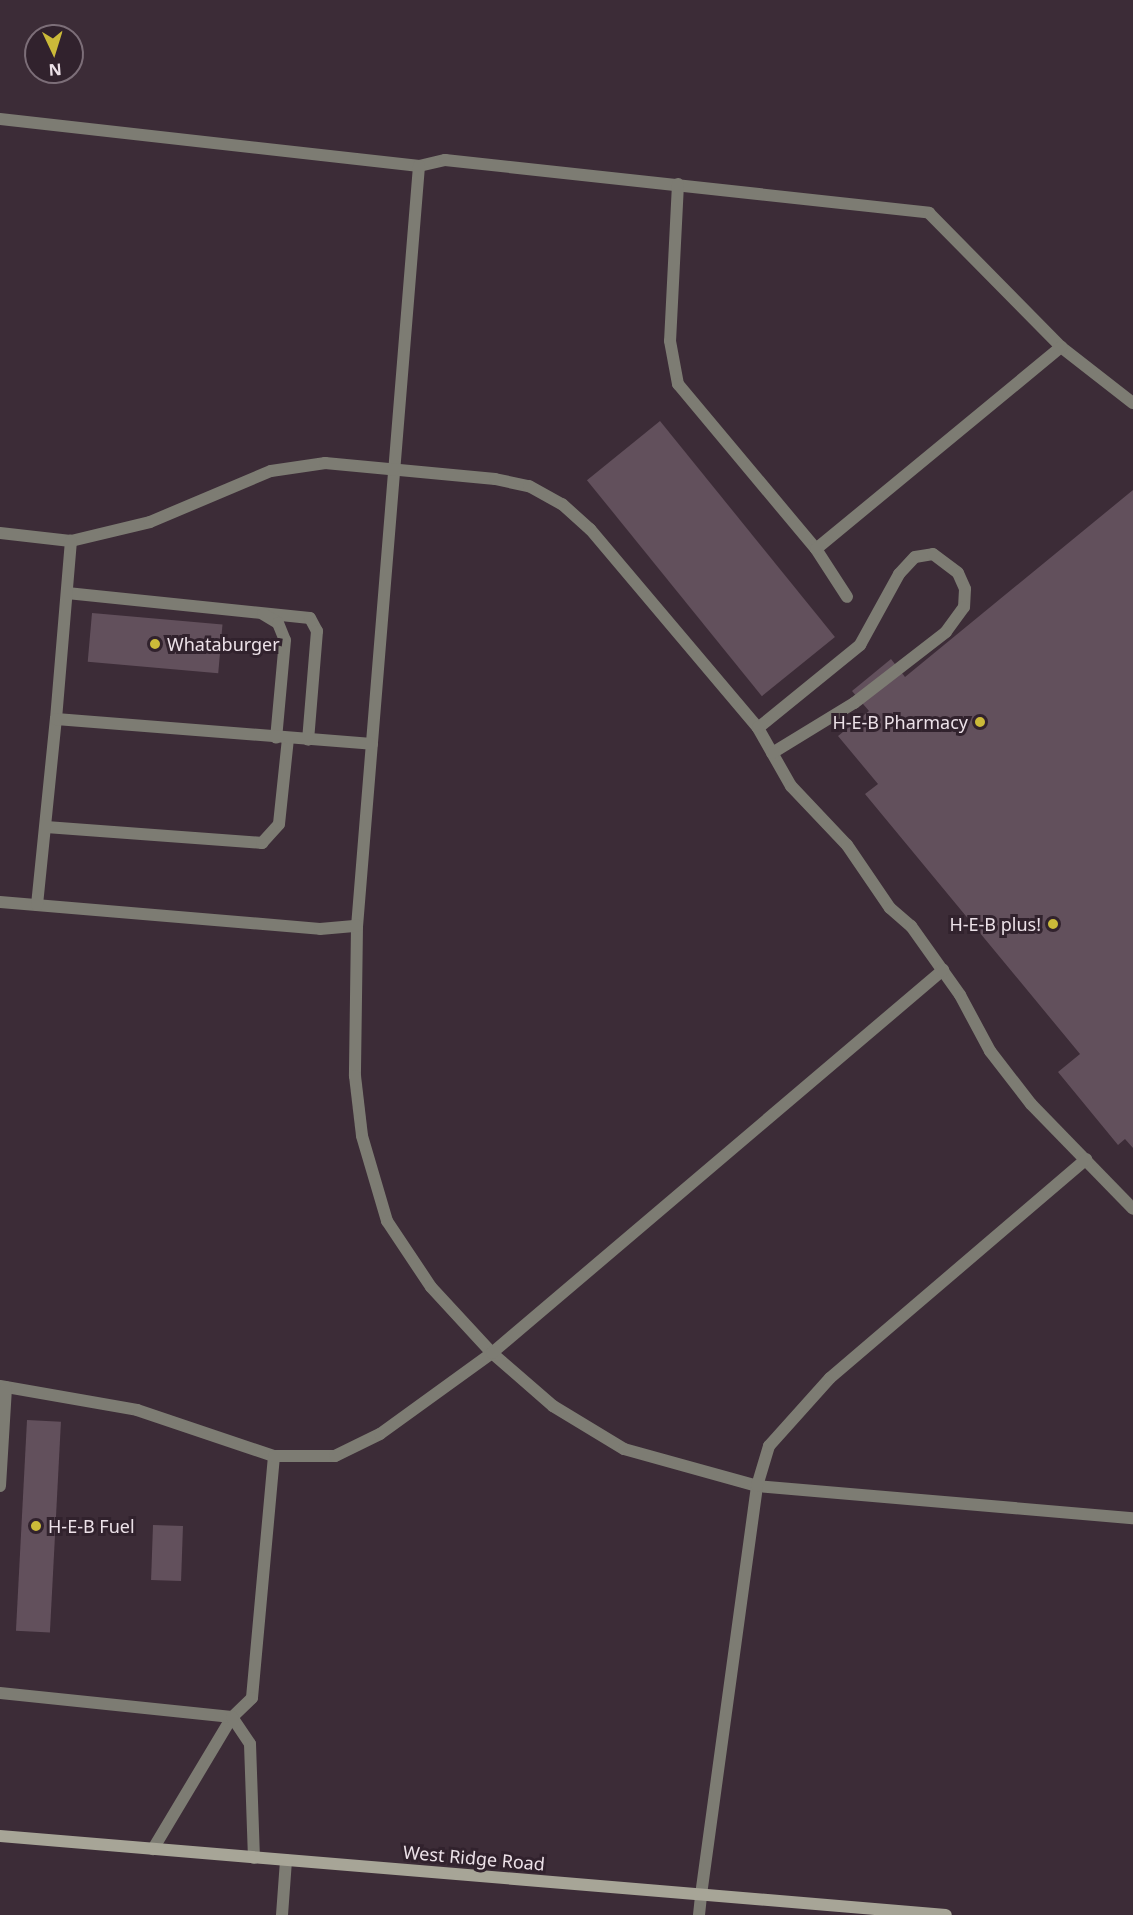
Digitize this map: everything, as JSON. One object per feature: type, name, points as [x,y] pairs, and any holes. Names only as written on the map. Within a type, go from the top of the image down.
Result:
[{"type":"main road","name":"West Ridge Road","points":[[0,1836],[946,1915]]},
{"type":"street","points":[[0,119],[418,166],[445,160],[929,213],[1061,347],[1133,403]]},
{"type":"street","points":[[418,166],[357,926],[355,1076],[362,1136],[387,1221],[431,1287],[492,1353],[553,1406],[624,1449],[757,1486],[1133,1518]]},
{"type":"street","points":[[678,184],[670,341],[678,384],[816,549],[847,597]]},
{"type":"street","points":[[816,549],[1061,347]]},
{"type":"street","points":[[0,533],[71,541],[150,522],[271,471],[325,463],[394,466],[495,479],[529,486],[562,504],[590,530],[758,728],[791,786],[847,845],[890,908],[911,926],[942,970],[990,1051],[1024,1095],[1133,1209]]},
{"type":"street","points":[[36,905],[46,827],[71,541]]},
{"type":"street","points":[[758,728],[860,645],[893,585],[915,557],[933,554],[958,573],[964,589],[964,607],[946,632],[854,703],[772,753]]},
{"type":"street","points":[[67,593],[310,618],[317,631],[308,740]]},
{"type":"street","points":[[46,827],[262,843],[279,824],[285,640],[278,623],[258,611]]},
{"type":"street","points":[[56,719],[372,744]]},
{"type":"street","points":[[0,902],[320,929],[357,926]]},
{"type":"street","points":[[0,1486],[3,1387],[137,1410],[274,1456],[335,1456],[380,1434],[492,1353],[942,970]]},
{"type":"street","points":[[699,1915],[757,1486],[769,1446],[830,1378],[1086,1159]]},
{"type":"street","points":[[153,1849],[232,1716],[252,1698],[274,1456]]},
{"type":"street","points":[[0,1693],[232,1716]]},
{"type":"street","points":[[232,1716],[250,1744],[254,1858]]},
{"type":"street","points":[[282,1915],[286,1860]]},
{"type":"building","points":[[660,421],[835,637],[762,696],[587,480]]},
{"type":"building","name":"H-E-B plus!","points":[[1133,490],[1133,1148],[1125,1139],[1118,1145],[1058,1072],[1080,1054],[865,794],[878,784],[838,736],[869,711],[852,691],[891,659],[905,677]]},
{"type":"building","name":"Whataburger","points":[[92,613],[223,624],[218,673],[88,662]]},
{"type":"building","name":"H-E-B Fuel","points":[[27,1420],[61,1422],[50,1632],[16,1631]]},
{"type":"building","points":[[153,1525],[183,1526],[181,1581],[151,1580]]},
{"type":"place","name":"Whataburger","points":[[155,644]]},
{"type":"place","name":"H-E-B Pharmacy","points":[[980,722]]},
{"type":"place","name":"H-E-B plus!","points":[[1053,924]]},
{"type":"place","name":"H-E-B Fuel","points":[[36,1526]]}]
